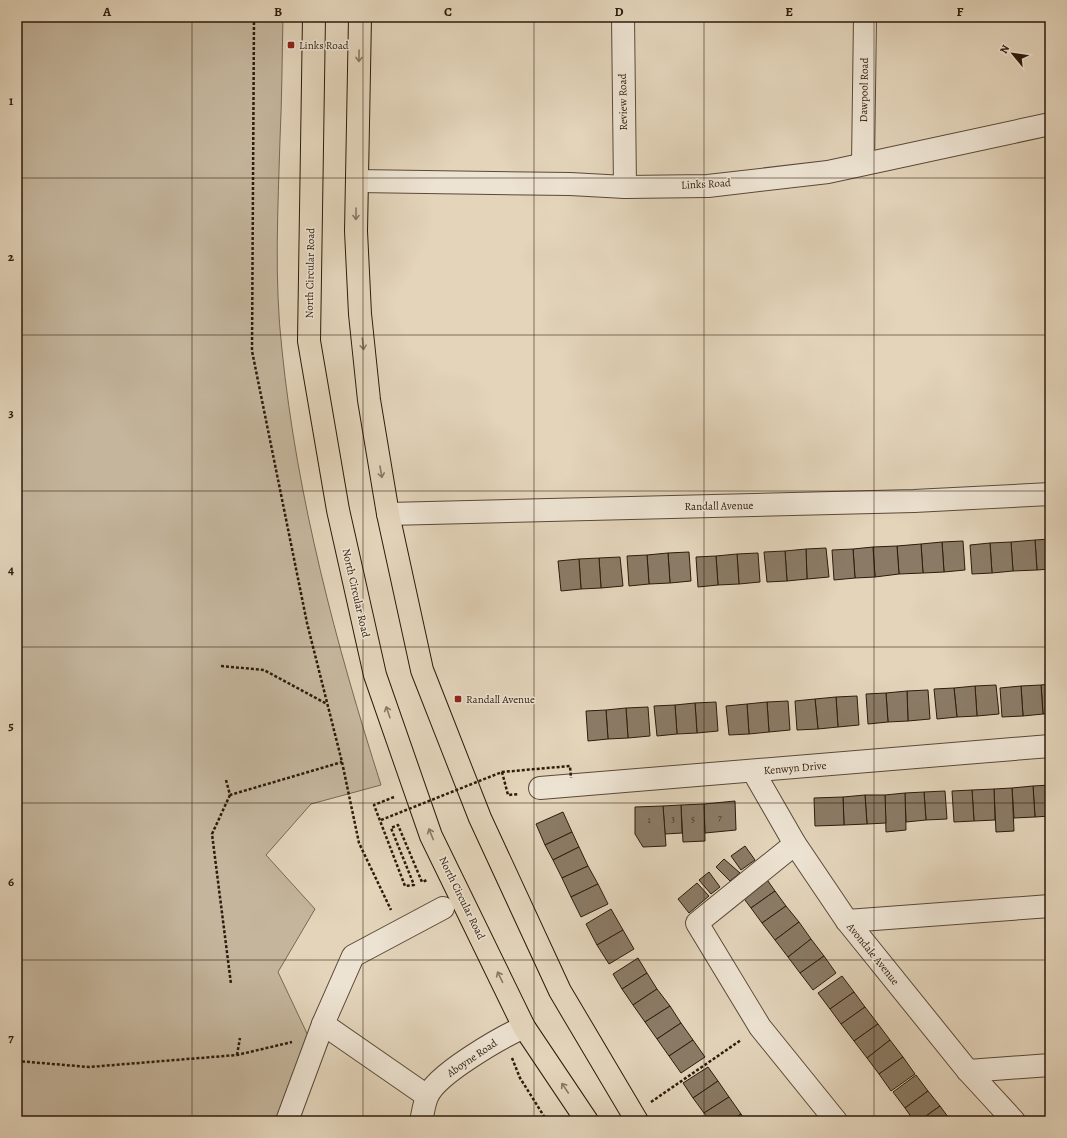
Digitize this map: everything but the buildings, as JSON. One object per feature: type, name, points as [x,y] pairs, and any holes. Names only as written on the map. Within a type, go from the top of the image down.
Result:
[{"type":"highway","name":"North Circular Road","points":[[314,17],[309,341],[338,510],[375,675],[431,836],[524,1027],[587,1121]]},
{"type":"highway","points":[[360,17],[356,231],[360,314],[369,400],[388,514],[422,670],[480,818],[560,991],[635,1118]]},
{"type":"street","name":"Review Road","points":[[622,17],[625,187]]},
{"type":"street","name":"Dawpool Road","points":[[863,164],[865,17]]},
{"type":"street","name":"Links Road","points":[[357,181],[570,184],[625,187],[708,186],[828,172],[1050,124]]},
{"type":"street","name":"Randall Avenue","points":[[388,514],[914,501],[1050,494]]},
{"type":"street","name":"Kenwyn Drive","points":[[532,790],[1050,746]]},
{"type":"street","name":"Avondale Avenue","points":[[753,771],[795,844],[847,921],[968,1071],[1014,1121]]},
{"type":"street","points":[[795,844],[697,923],[760,1027],[836,1121]]},
{"type":"street","points":[[847,921],[1050,906]]},
{"type":"street","points":[[287,1121],[323,1024],[353,956],[444,908]]},
{"type":"street","points":[[323,1024],[427,1096]]},
{"type":"street","name":"Aboyne Road","points":[[422,1121],[427,1096],[442,1078],[504,1036],[524,1027]]},
{"type":"street","points":[[968,1071],[1050,1065]]},
{"type":"path","points":[[254,17],[252,351],[307,623],[342,762],[359,843],[401,931]]},
{"type":"path","points":[[221,666],[264,670],[327,704]]},
{"type":"path","points":[[230,795],[342,762]]},
{"type":"path","points":[[381,820],[502,772],[570,766],[572,778]]},
{"type":"path","points":[[502,772],[508,795],[532,790]]},
{"type":"path","points":[[226,780],[230,795],[212,834],[231,984]]},
{"type":"path","points":[[391,798],[374,805],[405,886],[414,885],[391,828],[398,826],[422,882]]},
{"type":"path","points":[[17,1061],[89,1067],[237,1055],[299,1040],[323,1024]]},
{"type":"path","points":[[635,1118],[760,1027]]},
{"type":"path","points":[[237,1055],[240,1038]]},
{"type":"path","points":[[520,1078],[547,1121]]},
{"type":"shaded area","points":[[17,17],[283,17],[277,271],[282,350],[289,405],[297,461],[320,570],[364,732],[381,785],[311,804],[266,855],[315,909],[278,972],[320,1061],[297,1121],[17,1121]]},
{"type":"place","name":"Links Road","points":[[291,45]]},
{"type":"place","name":"Randall Avenue","points":[[458,699]]}]
